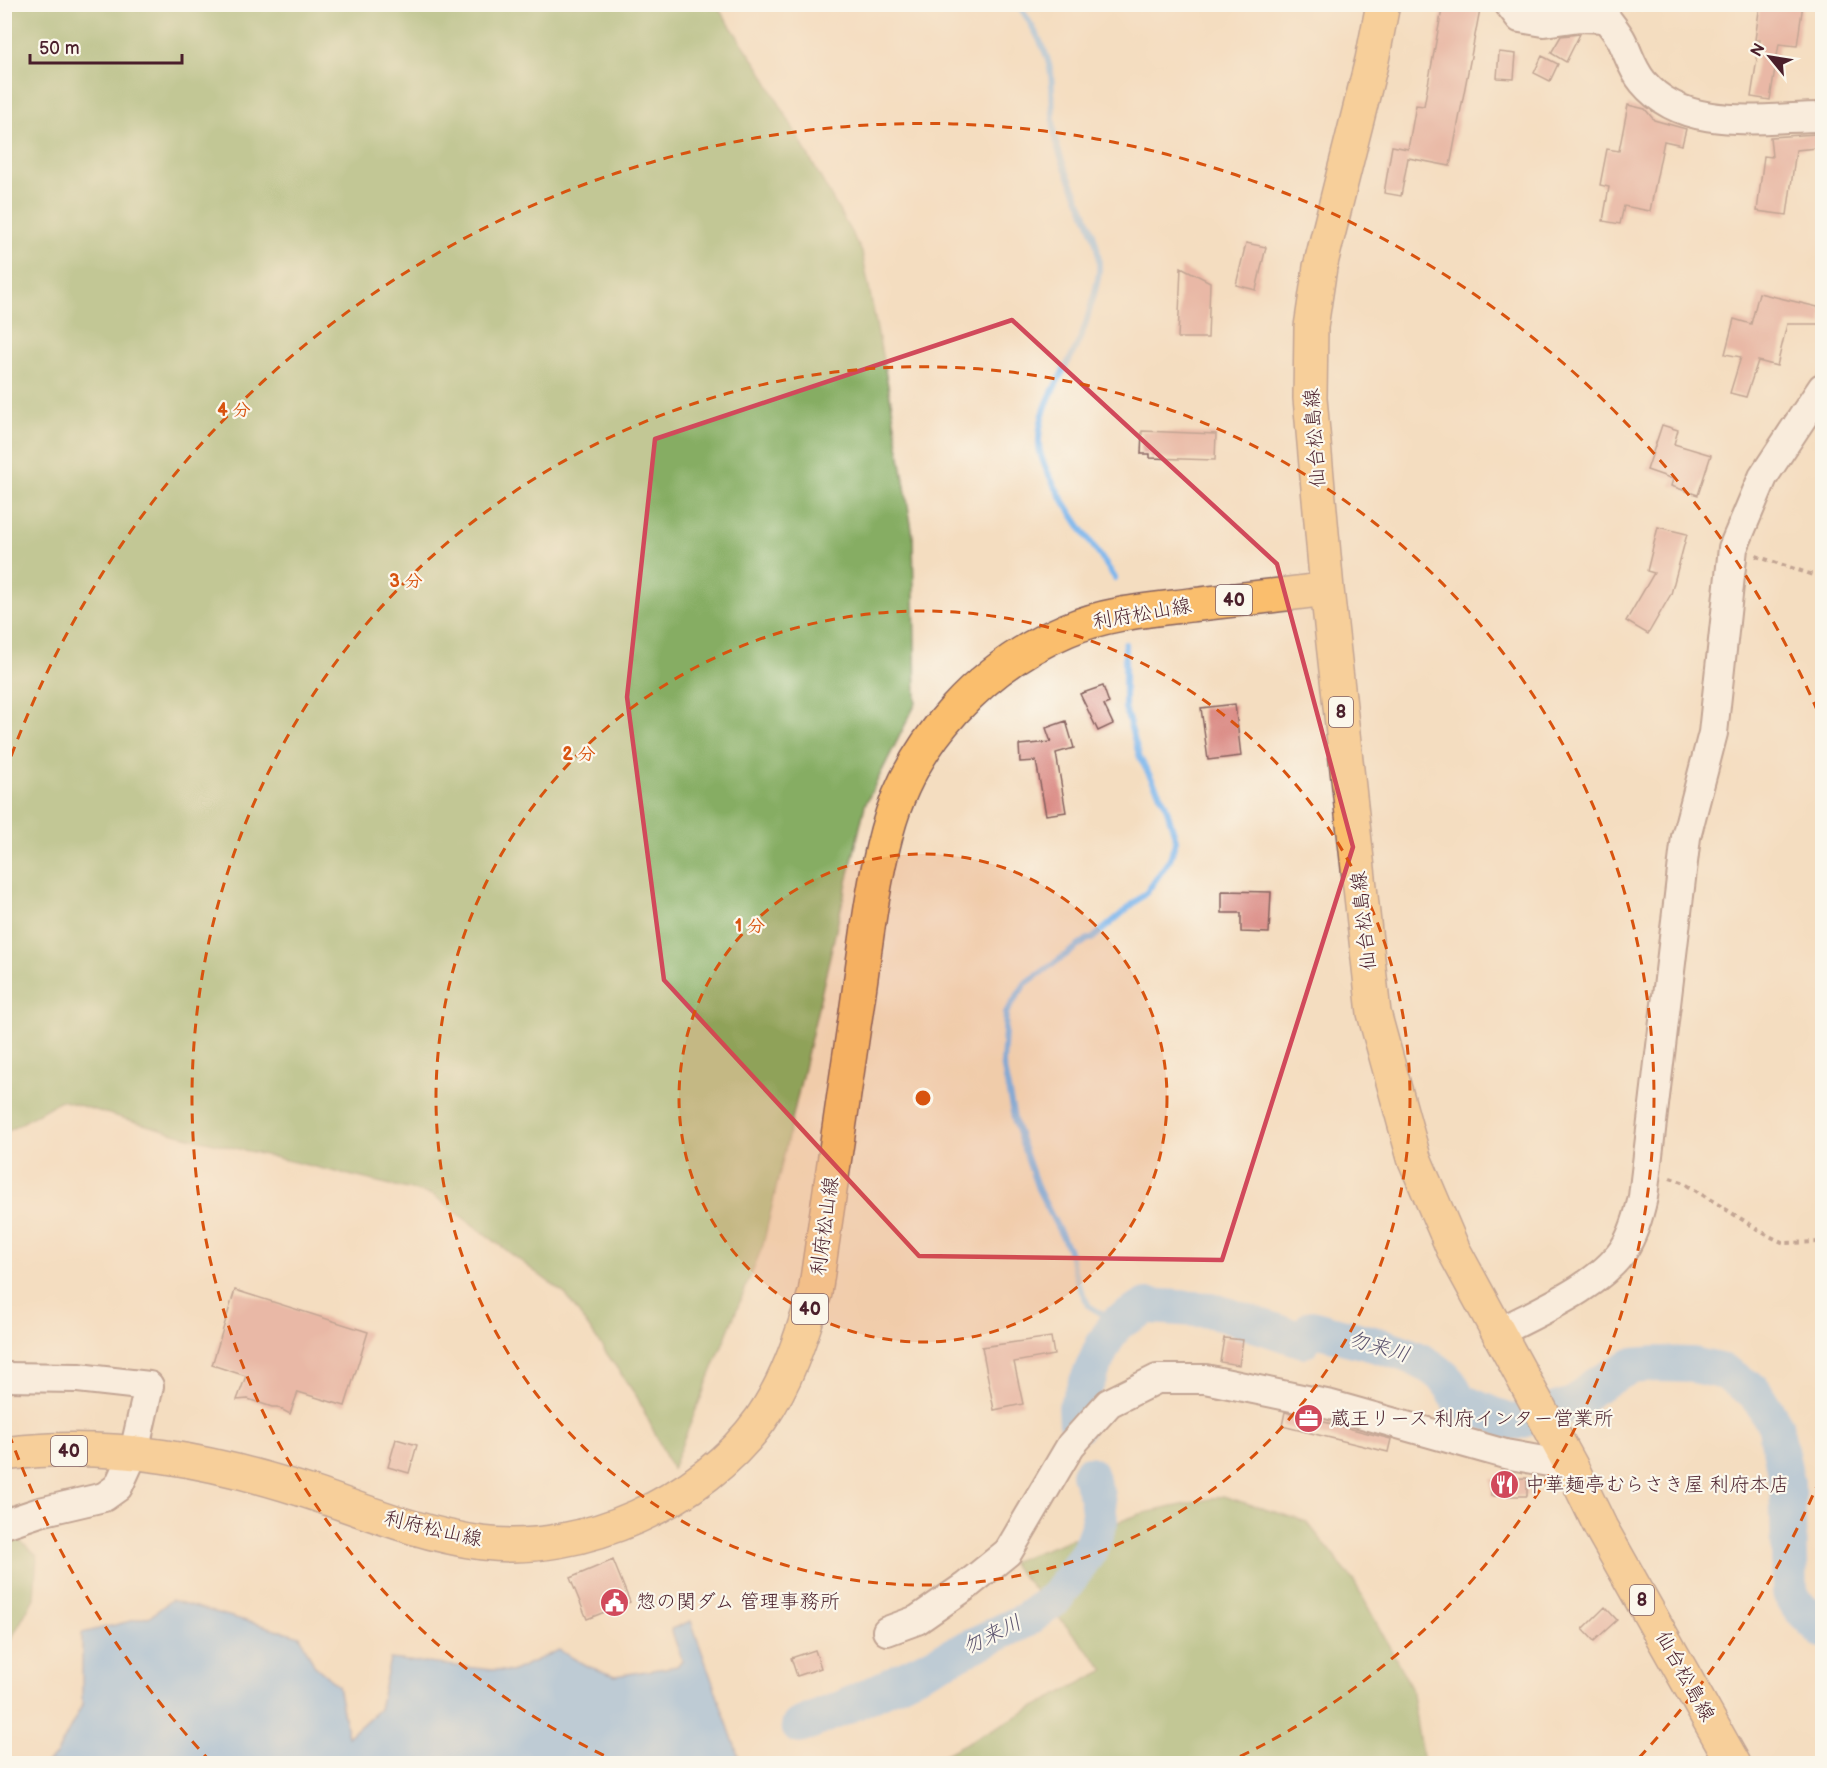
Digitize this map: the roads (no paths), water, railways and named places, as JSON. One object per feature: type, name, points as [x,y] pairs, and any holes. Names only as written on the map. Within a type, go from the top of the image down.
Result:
[{"type":"main road","name":"仙台松島線","points":[[1383,4],[1372,60],[1320,267],[1311,327],[1310,398],[1327,590],[1374,1013],[1414,1158],[1453,1249],[1571,1466],[1601,1527],[1734,1764]]},
{"type":"main road","name":"利府松山線","points":[[4,1454],[32,1450],[134,1452],[216,1466],[280,1483],[434,1534],[484,1543],[531,1543],[578,1536],[631,1522],[674,1498],[741,1446],[777,1392],[796,1353],[814,1293],[873,902],[887,830],[903,787],[928,741],[991,673],[1067,630],[1101,618],[1140,611],[1327,590]]},
{"type":"street","points":[[1509,4],[1520,18],[1544,22],[1580,17],[1606,18],[1622,40],[1629,62],[1643,82],[1667,104],[1708,116],[1745,120],[1822,117]]},
{"type":"street","points":[[1498,1333],[1598,1276],[1623,1249],[1637,1222],[1644,1197],[1686,837],[1713,733],[1733,548],[1763,477],[1822,388]]},
{"type":"street","points":[[4,1377],[78,1378],[149,1386],[134,1452],[118,1487],[104,1497],[40,1512],[4,1524]]},
{"type":"street","points":[[887,1631],[917,1620],[966,1586],[1008,1552],[1071,1445],[1109,1403],[1157,1379],[1205,1379],[1320,1402],[1505,1454],[1571,1466]]},
{"type":"water","points":[[171,1600],[300,1636],[314,1665],[338,1686],[348,1737],[379,1709],[390,1659],[511,1672],[559,1650],[587,1666],[615,1676],[677,1666],[682,1660],[671,1629],[691,1621],[741,1763],[46,1763],[56,1755],[82,1705],[82,1633],[151,1616]]},
{"type":"waterway","points":[[1018,4],[1039,39],[1049,63],[1056,142],[1095,238],[1099,270],[1094,295],[1081,335],[1044,411],[1039,445],[1042,458],[1059,493],[1115,578]]},
{"type":"waterway","points":[[1117,1323],[1089,1306],[1078,1284],[1068,1248],[1038,1189],[1015,1123],[1003,1064],[1006,1013],[1025,984],[1088,939],[1092,939],[1147,892],[1170,859],[1176,840],[1165,803],[1140,758],[1125,708],[1125,644]]},
{"type":"waterway","name":"勿来川","points":[[1077,1426],[1076,1407],[1104,1343],[1117,1323],[1147,1306],[1211,1310],[1303,1340],[1312,1328],[1396,1350],[1435,1370],[1449,1383],[1458,1400],[1512,1423],[1575,1404],[1593,1387],[1631,1366],[1693,1365],[1724,1372],[1755,1392],[1775,1425],[1787,1483],[1790,1593],[1798,1606],[1822,1630]]},
{"type":"waterway","name":"勿来川","points":[[799,1726],[843,1708],[1026,1620],[1056,1598],[1089,1551],[1100,1521],[1097,1496],[1089,1474]]},
{"type":"place","name":"蔵王リース 利府インター営業所","points":[[1309,1419]]},
{"type":"place","name":"中華麺亭むらさき屋 利府本店","points":[[1504,1485]]},
{"type":"place","name":"惣の関ダム 管理事務所","points":[[615,1602]]}]
